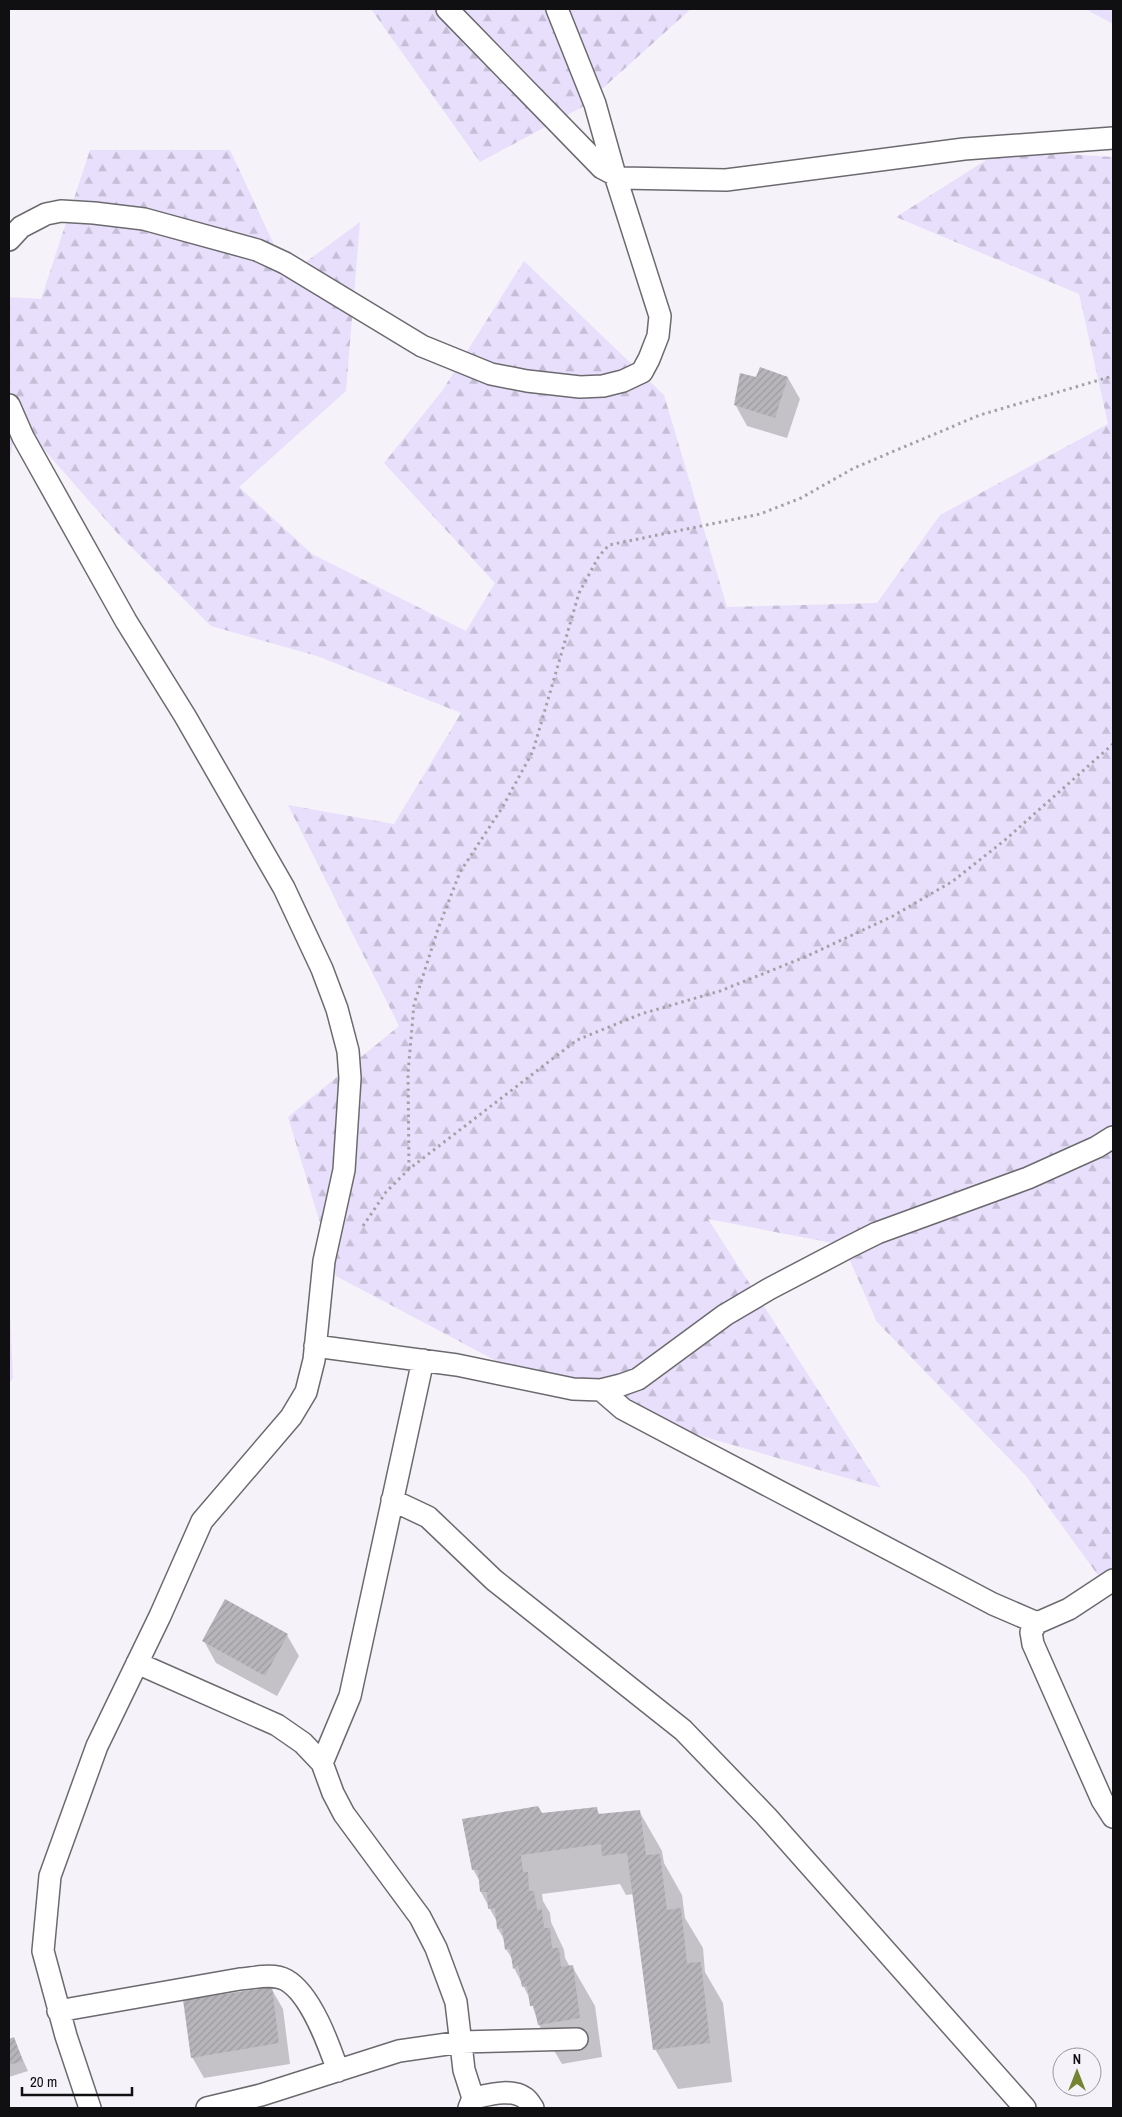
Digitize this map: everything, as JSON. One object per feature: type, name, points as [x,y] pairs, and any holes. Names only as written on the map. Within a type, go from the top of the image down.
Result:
[{"type":"lane","points":[[447,9],[602,168],[621,178],[643,180],[726,180],[964,149],[1113,138]]},
{"type":"lane","points":[[9,240],[21,227],[46,214],[61,211],[144,219],[257,250],[285,263],[422,346],[491,374],[580,388],[603,386],[623,381],[642,372],[649,360],[658,336],[660,316],[615,175],[595,104],[558,9]]},
{"type":"lane","points":[[9,405],[23,438],[126,621],[185,716],[284,888],[322,969],[337,1009],[348,1051],[350,1078],[344,1170],[324,1261],[315,1346],[306,1392],[290,1417],[202,1521],[97,1746],[50,1876],[43,1952],[58,2011],[90,2108]]},
{"type":"lane","points":[[315,1346],[423,1360],[508,1374],[574,1388],[600,1390],[621,1386],[638,1379],[725,1315],[769,1289],[877,1233],[1028,1178],[1097,1147],[1113,1137]]},
{"type":"lane","points":[[322,1763],[350,1696],[423,1360]]},
{"type":"lane","points":[[600,1390],[623,1409],[992,1604],[1037,1623]]},
{"type":"lane","points":[[392,1500],[428,1517],[494,1580],[683,1730],[766,1816],[1025,2108]]},
{"type":"lane","points":[[1113,1580],[1069,1609],[1037,1623],[1031,1632],[1033,1644],[1102,1800],[1113,1817]]},
{"type":"lane","points":[[137,1663],[277,1726],[303,1743],[322,1763],[333,1793],[344,1814],[420,1917],[436,1948],[456,2002],[464,2070],[471,2103],[495,2094],[512,2094],[526,2098],[533,2108]]},
{"type":"lane","points":[[58,2011],[240,1979],[267,1976],[286,1980],[304,1997],[329,2044],[338,2071]]},
{"type":"lane","points":[[207,2108],[261,2095],[399,2051],[461,2042],[577,2039]]},
{"type":"path","points":[[409,1169],[408,1073],[414,1004],[438,929],[460,872],[502,808],[534,751],[579,593],[598,556],[609,545],[760,514],[801,498],[854,468],[980,415],[1113,376]]},
{"type":"path","points":[[358,1234],[386,1192],[409,1169],[577,1040],[641,1014],[720,991],[805,956],[893,916],[952,881],[1005,840],[1113,744]]},
{"type":"green space","points":[[371,9],[691,9],[582,107],[480,162]]},
{"type":"green space","points":[[1085,9],[1113,9],[1113,24]]},
{"type":"green space","points":[[90,150],[230,150],[288,275],[360,222],[346,391],[239,487],[312,554],[466,631],[495,583],[384,463],[442,391],[524,261],[664,395],[727,607],[877,603],[940,515],[1108,424],[1079,294],[896,217],[1002,150],[1113,157],[1113,1596],[1026,1476],[877,1322],[843,1245],[708,1219],[881,1488],[698,1435],[519,1373],[336,1276],[288,1117],[399,1026],[288,805],[394,824],[461,713],[317,656],[211,626],[119,535],[18,420],[9,462],[9,297],[41,299]]},
{"type":"green space","points":[[9,1288],[13,1378],[9,1383]]},
{"type":"building","points":[[760,367],[788,377],[775,418],[734,405],[740,373],[756,377]]},
{"type":"building","points":[[225,1599],[288,1634],[265,1676],[202,1641]]},
{"type":"building","points":[[538,1806],[542,1813],[597,1807],[598,1814],[640,1810],[646,1855],[660,1854],[667,1910],[681,1908],[687,1963],[701,1962],[710,2043],[653,2050],[627,1853],[602,1856],[601,1844],[521,1855],[523,1872],[528,1872],[529,1891],[534,1891],[537,1910],[542,1909],[544,1928],[550,1928],[552,1948],[559,1948],[561,1967],[573,1965],[580,2018],[538,2025],[534,2006],[530,2006],[527,1986],[522,1987],[518,1965],[513,1969],[510,1948],[505,1950],[502,1928],[497,1929],[495,1908],[488,1909],[487,1892],[480,1892],[478,1870],[472,1870],[462,1819]]},
{"type":"building","points":[[272,1987],[279,2043],[191,2058],[183,2000]]},
{"type":"building","points":[[14,2037],[23,2061],[9,2065],[9,2039]]}]
